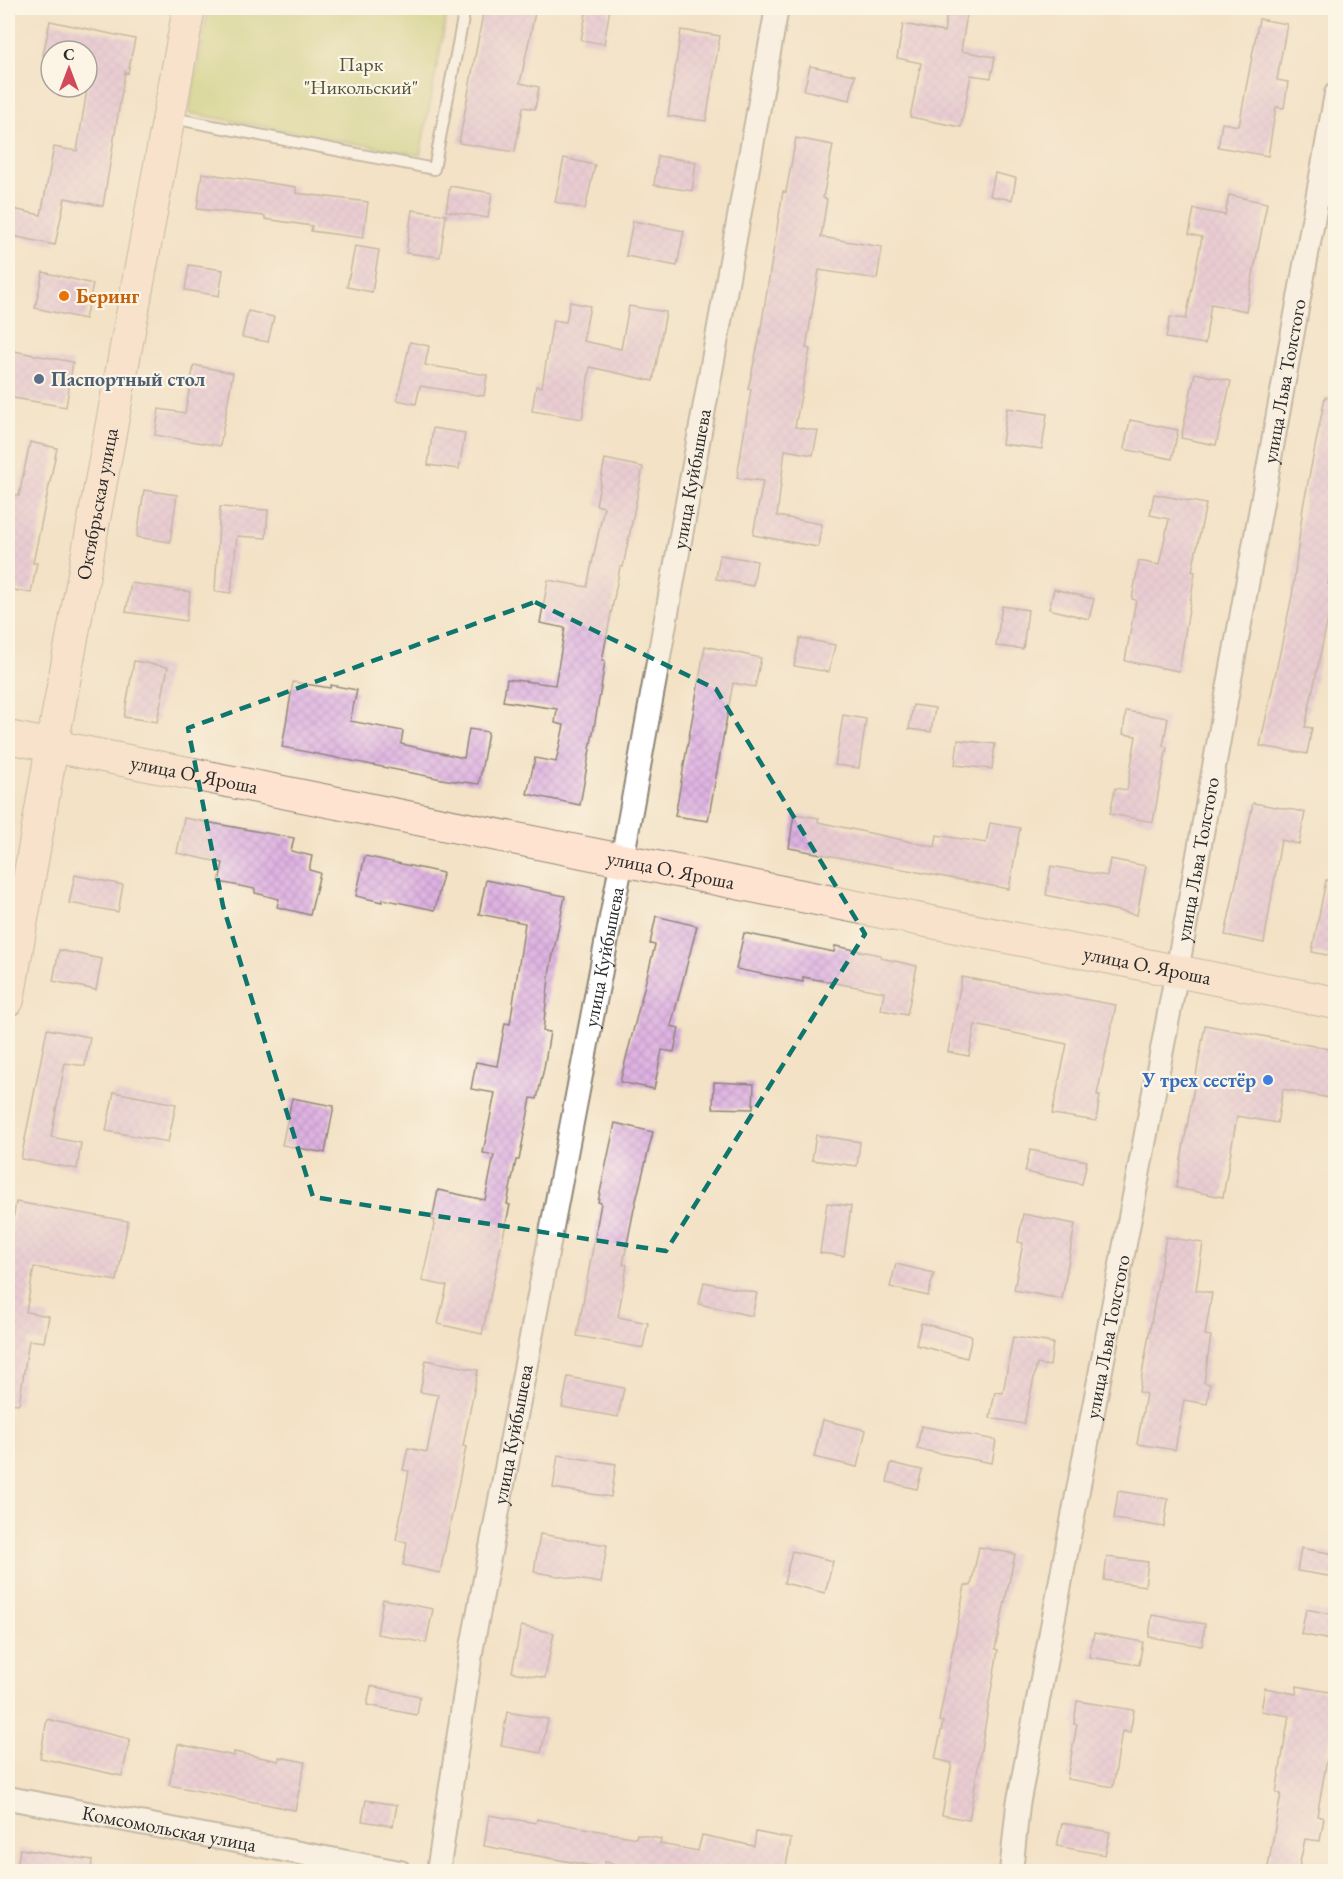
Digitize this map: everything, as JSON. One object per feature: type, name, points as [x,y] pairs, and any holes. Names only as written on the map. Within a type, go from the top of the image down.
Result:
[{"type":"main road","name":"Октябрьская улица","points":[[8,1000],[52,746],[189,8]]},
{"type":"main road","name":"улица О. Яроша","points":[[8,737],[1335,1003]]},
{"type":"street","name":"улица Куйбышева","points":[[438,1872],[472,1647],[622,860],[777,8]]},
{"type":"street","name":"улица Льва Толстого","points":[[1011,1872],[1018,1805],[1177,971],[1335,94]]},
{"type":"street","name":"Комсомольская улица","points":[[8,1798],[400,1872]]},
{"type":"lane","points":[[169,117],[434,169],[465,8]]},
{"type":"highlighted area","points":[[535,602],[716,689],[865,934],[666,1251],[313,1197],[223,906],[188,728]]},
{"type":"green space","name":"Парк \"Никольский\"","points":[[208,8],[448,8],[420,155],[189,113]]},
{"type":"building","points":[[484,8],[536,8],[520,83],[539,87],[535,109],[523,107],[515,152],[459,143]]},
{"type":"building","points":[[587,8],[610,8],[604,44],[581,40]]},
{"type":"building","points":[[948,8],[968,8],[961,51],[995,57],[991,78],[971,75],[961,127],[910,117],[921,63],[897,58],[903,24],[944,32]]},
{"type":"building","points":[[1259,19],[1287,24],[1277,80],[1288,82],[1284,108],[1276,107],[1268,156],[1218,147],[1222,123],[1239,126]]},
{"type":"building","points":[[50,21],[135,39],[128,73],[125,72],[103,206],[65,198],[55,245],[8,235],[8,208],[41,215],[54,147],[77,151],[85,99],[99,99],[99,39],[46,39]]},
{"type":"building","points":[[681,30],[720,36],[706,121],[668,116]]},
{"type":"building","points":[[810,66],[855,75],[850,100],[804,90]]},
{"type":"building","points":[[796,138],[833,145],[823,198],[827,199],[821,237],[882,247],[877,279],[819,270],[806,348],[810,349],[795,427],[818,431],[813,455],[785,450],[777,516],[822,524],[818,547],[753,535],[763,481],[737,478],[751,389],[748,389],[759,340],[783,191],[786,192]]},
{"type":"building","points":[[658,156],[696,162],[692,191],[654,185]]},
{"type":"building","points":[[564,158],[595,165],[585,209],[555,202]]},
{"type":"building","points":[[202,173],[296,187],[296,193],[368,202],[363,238],[311,231],[312,226],[265,219],[265,216],[197,209]]},
{"type":"building","points":[[995,173],[1016,178],[1012,200],[990,196]]},
{"type":"building","points":[[450,186],[492,193],[488,218],[446,211]]},
{"type":"building","points":[[1229,195],[1267,203],[1246,311],[1211,304],[1205,344],[1166,338],[1170,317],[1186,319],[1202,237],[1189,234],[1194,209],[1225,215]]},
{"type":"building","points":[[412,210],[446,215],[440,257],[406,253]]},
{"type":"building","points":[[633,221],[684,231],[677,266],[626,256]]},
{"type":"building","points":[[355,246],[379,250],[372,292],[347,287]]},
{"type":"building","points":[[189,265],[223,270],[219,296],[185,290]]},
{"type":"building","name":"Беринг","points":[[43,272],[93,284],[85,319],[35,308]]},
{"type":"building","points":[[570,302],[590,306],[583,341],[621,349],[629,306],[666,312],[653,381],[590,367],[582,419],[532,411],[536,386],[542,387],[553,320],[566,322]]},
{"type":"building","points":[[248,311],[274,317],[268,342],[242,337]]},
{"type":"building","points":[[410,342],[429,346],[425,365],[487,375],[484,396],[420,386],[416,404],[397,400]]},
{"type":"building","name":"Паспортный стол","points":[[8,350],[73,362],[66,407],[8,397]]},
{"type":"building","points":[[194,365],[233,373],[220,446],[155,435],[159,409],[185,413]]},
{"type":"building","points":[[1195,373],[1231,381],[1216,445],[1181,438]]},
{"type":"building","points":[[1325,397],[1335,398],[1335,542],[1328,584],[1335,585],[1335,605],[1331,604],[1305,727],[1312,728],[1307,754],[1260,746],[1292,596],[1303,507]]},
{"type":"building","points":[[1007,408],[1047,414],[1042,449],[1002,444]]},
{"type":"building","points":[[1130,420],[1178,430],[1172,459],[1124,449]]},
{"type":"building","points":[[433,428],[465,433],[459,469],[428,465]]},
{"type":"building","points":[[30,442],[57,448],[33,563],[37,563],[31,593],[8,589],[8,493],[19,496]]},
{"type":"building","points":[[605,459],[643,467],[623,567],[620,567],[602,661],[605,661],[600,694],[580,805],[527,794],[535,758],[556,762],[564,725],[555,723],[557,709],[503,701],[507,679],[555,685],[565,628],[540,623],[548,580],[587,587],[604,507],[596,505]]},
{"type":"building","points":[[144,490],[177,495],[170,542],[137,537]]},
{"type":"building","points":[[1154,494],[1206,504],[1192,571],[1195,572],[1179,671],[1125,661],[1136,600],[1132,599],[1139,561],[1159,565],[1169,519],[1150,515]]},
{"type":"building","points":[[220,507],[268,510],[266,538],[237,536],[231,593],[215,591]]},
{"type":"building","points":[[720,555],[757,561],[753,586],[716,579]]},
{"type":"building","points":[[131,583],[190,592],[186,621],[126,612]]},
{"type":"building","points":[[1054,589],[1094,599],[1089,619],[1049,609]]},
{"type":"building","points":[[1002,606],[1028,610],[1023,649],[996,646]]},
{"type":"building","points":[[800,638],[835,645],[829,672],[794,666]]},
{"type":"building","points":[[705,646],[761,658],[755,687],[733,683],[708,821],[675,816]]},
{"type":"building","points":[[134,661],[168,667],[157,722],[124,717]]},
{"type":"building","points":[[293,682],[357,690],[350,721],[403,731],[401,744],[464,758],[469,729],[488,732],[479,784],[447,780],[282,747]]},
{"type":"building","points":[[913,705],[935,708],[931,732],[909,729]]},
{"type":"building","points":[[1126,711],[1168,718],[1163,746],[1167,747],[1153,822],[1110,814],[1115,788],[1127,790],[1136,736],[1123,734]]},
{"type":"building","points":[[843,715],[866,719],[859,768],[835,765]]},
{"type":"building","points":[[958,740],[995,744],[992,769],[955,765]]},
{"type":"building","points":[[1253,803],[1305,812],[1299,844],[1281,840],[1264,943],[1225,935]]},
{"type":"building","points":[[794,814],[819,818],[818,822],[935,847],[937,835],[986,843],[990,823],[1020,828],[1009,889],[789,848]]},
{"type":"building","points":[[184,818],[294,838],[291,851],[312,856],[309,870],[320,873],[310,915],[277,907],[279,899],[255,893],[255,889],[219,882],[223,863],[177,853]]},
{"type":"building","points":[[365,856],[443,873],[435,910],[356,896]]},
{"type":"building","points":[[1110,859],[1146,866],[1137,915],[1046,895],[1051,866],[1107,876]]},
{"type":"building","points":[[75,875],[123,885],[118,912],[69,903]]},
{"type":"building","points":[[486,880],[565,896],[550,969],[543,1031],[550,1032],[544,1068],[537,1099],[531,1098],[519,1160],[516,1160],[507,1204],[510,1205],[482,1334],[438,1324],[447,1286],[422,1281],[435,1220],[432,1220],[438,1190],[485,1200],[494,1155],[483,1153],[495,1093],[471,1089],[476,1062],[497,1066],[505,1023],[510,1024],[525,923],[479,914]]},
{"type":"building","points":[[1326,880],[1335,881],[1335,937],[1332,956],[1312,952]]},
{"type":"building","points":[[656,916],[697,926],[671,1026],[679,1028],[674,1052],[662,1050],[654,1089],[620,1082],[655,945],[650,944]]},
{"type":"building","points":[[744,933],[834,952],[835,946],[881,955],[881,958],[917,966],[907,1015],[881,1010],[884,992],[803,977],[803,982],[736,969]]},
{"type":"building","points":[[59,950],[102,959],[96,990],[53,981]]},
{"type":"building","points":[[962,977],[1116,1005],[1097,1095],[1100,1095],[1096,1121],[1052,1114],[1067,1044],[975,1025],[969,1056],[948,1052]]},
{"type":"building","points":[[1205,1025],[1335,1050],[1335,1099],[1283,1089],[1277,1123],[1237,1116],[1223,1197],[1176,1188]]},
{"type":"building","points":[[47,1029],[90,1037],[85,1066],[65,1063],[51,1137],[81,1143],[77,1169],[21,1159]]},
{"type":"building","points":[[714,1082],[754,1084],[753,1109],[713,1108]]},
{"type":"building","points":[[114,1092],[176,1104],[168,1142],[106,1131]]},
{"type":"building","points":[[292,1098],[334,1106],[325,1153],[282,1145]]},
{"type":"building","points":[[615,1123],[653,1132],[623,1264],[627,1265],[618,1317],[648,1323],[643,1348],[577,1336],[601,1203],[598,1202]]},
{"type":"building","points":[[816,1135],[860,1142],[857,1166],[812,1160]]},
{"type":"building","points":[[1030,1150],[1087,1161],[1082,1184],[1025,1172]]},
{"type":"building","points":[[16,1202],[128,1221],[117,1281],[34,1267],[26,1312],[49,1316],[44,1342],[29,1340],[19,1404],[8,1403],[8,1251]]},
{"type":"building","points":[[827,1203],[851,1206],[844,1256],[820,1253]]},
{"type":"building","points":[[1023,1214],[1075,1224],[1062,1299],[1014,1290],[1023,1243],[1018,1242]]},
{"type":"building","points":[[1166,1237],[1203,1243],[1196,1290],[1212,1293],[1205,1335],[1211,1336],[1204,1383],[1210,1384],[1207,1404],[1184,1400],[1175,1450],[1137,1444],[1146,1394],[1139,1392]]},
{"type":"building","points":[[896,1264],[934,1273],[928,1296],[890,1287]]},
{"type":"building","points":[[704,1282],[757,1293],[752,1316],[699,1304]]},
{"type":"building","points":[[921,1323],[972,1336],[967,1358],[916,1345]]},
{"type":"building","points":[[1013,1337],[1053,1343],[1050,1366],[1037,1364],[1024,1424],[990,1418],[995,1392],[1003,1393]]},
{"type":"building","points":[[426,1360],[478,1370],[463,1446],[466,1447],[440,1573],[403,1565],[407,1542],[396,1540],[409,1471],[403,1470],[408,1448],[427,1452],[438,1395],[420,1392]]},
{"type":"building","points":[[568,1377],[624,1388],[618,1417],[562,1407]]},
{"type":"building","points":[[823,1420],[866,1430],[857,1467],[814,1457]]},
{"type":"building","points":[[921,1426],[996,1440],[992,1463],[917,1449]]},
{"type":"building","points":[[558,1455],[616,1464],[611,1497],[553,1488]]},
{"type":"building","points":[[891,1463],[922,1470],[917,1489],[887,1482]]},
{"type":"building","points":[[1118,1491],[1168,1499],[1164,1527],[1114,1519]]},
{"type":"building","points":[[540,1534],[607,1545],[601,1583],[534,1572]]},
{"type":"building","points":[[979,1547],[1015,1554],[995,1649],[998,1650],[969,1820],[942,1815],[952,1763],[935,1759],[943,1722],[939,1721],[965,1585],[971,1586]]},
{"type":"building","points":[[1301,1548],[1335,1554],[1335,1577],[1297,1571]]},
{"type":"building","points":[[792,1551],[833,1561],[825,1593],[784,1583]]},
{"type":"building","points":[[1107,1557],[1148,1562],[1145,1586],[1104,1580]]},
{"type":"building","points":[[383,1599],[433,1609],[426,1643],[377,1634]]},
{"type":"building","points":[[1306,1609],[1335,1615],[1335,1641],[1301,1634]]},
{"type":"building","points":[[1152,1615],[1205,1624],[1202,1646],[1149,1637]]},
{"type":"building","points":[[521,1626],[554,1633],[545,1678],[512,1672]]},
{"type":"building","points":[[1094,1633],[1143,1642],[1139,1665],[1089,1657]]},
{"type":"building","points":[[371,1686],[420,1696],[417,1715],[367,1705]]},
{"type":"building","points":[[1297,1686],[1335,1693],[1335,1713],[1317,1816],[1324,1818],[1320,1841],[1305,1839],[1298,1872],[1267,1872],[1281,1794],[1276,1793],[1289,1716],[1261,1711],[1265,1688],[1296,1694]]},
{"type":"building","points":[[1077,1701],[1134,1710],[1130,1733],[1122,1731],[1113,1787],[1067,1779],[1077,1724],[1074,1724]]},
{"type":"building","points":[[507,1712],[548,1719],[541,1753],[501,1746]]},
{"type":"building","points":[[47,1719],[130,1739],[122,1776],[40,1758]]},
{"type":"building","points":[[178,1744],[234,1756],[234,1752],[279,1761],[279,1757],[305,1762],[295,1810],[169,1785]]},
{"type":"building","points":[[366,1800],[397,1805],[393,1826],[362,1821]]},
{"type":"building","points":[[489,1815],[536,1823],[537,1819],[636,1838],[637,1834],[661,1839],[660,1844],[698,1851],[702,1835],[754,1846],[756,1832],[791,1839],[785,1872],[651,1872],[605,1862],[604,1868],[484,1846]]},
{"type":"building","points":[[1062,1823],[1110,1832],[1105,1855],[1057,1846]]},
{"type":"building","points":[[20,1849],[92,1860],[91,1872],[16,1872]]},
{"type":"place","name":"Беринг","points":[[64,296]]},
{"type":"place","name":"Паспортный стол","points":[[39,379]]},
{"type":"place","name":"У трех сестёр","points":[[1268,1080]]}]
